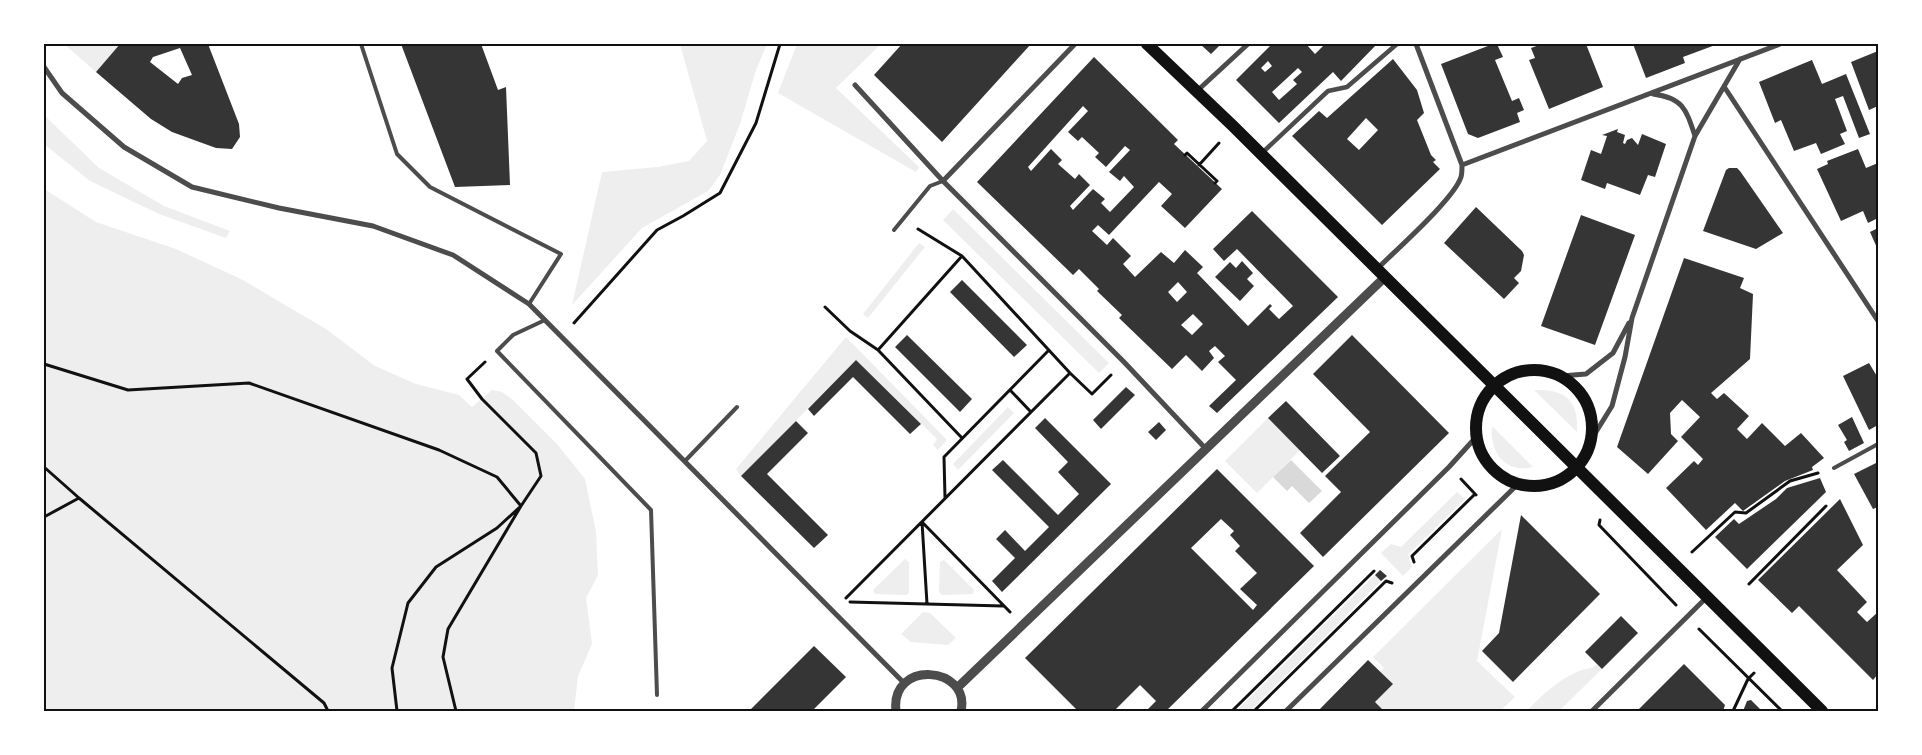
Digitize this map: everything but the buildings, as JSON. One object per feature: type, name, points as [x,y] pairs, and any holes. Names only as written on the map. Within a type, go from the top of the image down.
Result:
[{"type":"main road","points":[[1147,44],[1233,126],[1576,469],[1822,711]]},
{"type":"main road","points":[[1538,370],[1561,376],[1579,391],[1590,409],[1593,430],[1588,451],[1576,469],[1558,482],[1531,486],[1518,484],[1500,475],[1489,464],[1481,451],[1476,436],[1477,417],[1483,400],[1494,386],[1515,373],[1538,370]]},
{"type":"street","points":[[943,181],[1075,44]]},
{"type":"street","points":[[1196,91],[1248,44]]},
{"type":"street","points":[[1261,154],[1328,92],[1347,87],[1396,44]]},
{"type":"street","points":[[956,688],[1206,449],[1381,273],[1408,240],[1454,190],[1461,177],[1462,165],[1416,44]]},
{"type":"street","points":[[1462,165],[1780,44]]},
{"type":"street","points":[[1591,440],[1612,406],[1625,357],[1632,318],[1695,136],[1725,88],[1740,59]]},
{"type":"street","points":[[44,67],[62,93],[124,147],[192,187],[279,208],[373,226],[453,255],[529,304],[904,683]]},
{"type":"street","points":[[855,85],[943,181],[1124,362],[1206,449]]},
{"type":"street","points":[[1725,88],[1878,320]]},
{"type":"street","points":[[1650,94],[1671,96],[1686,111],[1695,136]]},
{"type":"street","points":[[1561,376],[1586,374],[1613,353],[1632,318]]},
{"type":"street","points":[[1202,711],[1449,467],[1476,436]]},
{"type":"street","points":[[1286,711],[1518,484]]},
{"type":"street","points":[[1592,711],[1707,597]]},
{"type":"street","points":[[896,711],[895,701],[904,683],[922,674],[941,676],[956,688],[962,706],[961,711]]},
{"type":"lane","points":[[361,44],[397,154],[430,187],[560,254],[529,304]]},
{"type":"lane","points":[[894,230],[930,186],[943,181]]},
{"type":"lane","points":[[545,320],[513,335],[497,351],[651,510],[657,695]]},
{"type":"lane","points":[[685,461],[736,407]]},
{"type":"lane","points":[[1834,468],[1878,444]]},
{"type":"path","points":[[560,336],[586,312],[657,230],[720,193],[756,123],[780,44]]},
{"type":"path","points":[[1199,165],[1233,126]]},
{"type":"path","points":[[1185,154],[1187,153],[1217,181],[1215,183]]},
{"type":"path","points":[[904,216],[926,236],[962,256],[1070,373],[1092,394],[1124,362]]},
{"type":"path","points":[[878,350],[962,256]]},
{"type":"path","points":[[825,307],[850,331],[878,350],[962,438]]},
{"type":"path","points":[[945,498],[944,458],[1049,350]]},
{"type":"path","points":[[456,711],[443,657],[448,629],[521,506],[541,476],[536,453],[482,399],[467,379],[497,351]]},
{"type":"path","points":[[44,364],[128,390],[249,383],[439,450],[497,477],[521,506]]},
{"type":"path","points":[[1003,606],[842,602],[1070,373]]},
{"type":"path","points":[[1010,390],[1031,412]]},
{"type":"path","points":[[44,466],[79,498],[324,703],[328,711]]},
{"type":"path","points":[[1676,566],[1735,512],[1746,513],[1790,481],[1834,468]]},
{"type":"path","points":[[1456,474],[1479,499]]},
{"type":"path","points":[[1415,567],[1412,556],[1475,494]]},
{"type":"path","points":[[44,517],[79,498]]},
{"type":"path","points":[[397,711],[392,668],[408,603],[436,567],[497,528],[521,506]]},
{"type":"path","points":[[1748,584],[1826,506]]},
{"type":"path","points":[[922,522],[927,604]]},
{"type":"path","points":[[922,522],[1003,606],[1023,624]]},
{"type":"path","points":[[1254,711],[1386,581],[1398,584]]},
{"type":"path","points":[[1733,711],[1748,679],[1768,658]]},
{"type":"shaded area","points":[[64,44],[120,44],[96,72]]},
{"type":"shaded area","points":[[680,44],[767,44],[756,70],[740,124],[720,175],[708,191],[642,228],[572,305],[602,172],[658,167],[689,161],[707,141]]},
{"type":"shaded area","points":[[797,44],[881,44],[836,88],[919,167],[916,172],[778,93]]},
{"type":"shaded area","points":[[44,115],[99,168],[164,206],[230,231],[226,238],[159,214],[90,181],[44,144]]},
{"type":"shaded area","points":[[44,189],[96,222],[176,249],[241,279],[326,329],[375,366],[416,384],[459,395],[472,407],[492,390],[502,392],[513,400],[557,444],[585,479],[596,532],[598,575],[586,598],[592,644],[578,676],[574,711],[44,711]]},
{"type":"shaded area","points":[[953,209],[1109,363],[1099,373],[943,220]]},
{"type":"shaded area","points":[[919,243],[925,247],[868,318],[863,314]]},
{"type":"shaded area","points":[[846,337],[947,440],[938,450],[933,445],[937,439],[856,360],[741,476],[736,469]]},
{"type":"shaded area","points":[[1534,390],[1554,392],[1568,398],[1575,411],[1577,432]]},
{"type":"shaded area","points":[[1008,407],[1014,413],[958,470],[953,464]]},
{"type":"shaded area","points":[[1268,418],[1300,450],[1257,493],[1225,461]]},
{"type":"shaded area","points":[[1492,426],[1533,467],[1515,467],[1501,459],[1493,444]]},
{"type":"shaded area","points":[[1291,460],[1322,491],[1309,503],[1292,486],[1287,491],[1273,477]]},
{"type":"shaded area","points":[[1457,492],[1465,499],[1408,555],[1412,567],[1403,576],[1381,553],[1391,544],[1401,547]]},
{"type":"shaded area","points":[[1502,529],[1477,661],[1515,697],[1500,711],[1384,711],[1375,702],[1393,684],[1380,672],[1384,668],[1373,657]]},
{"type":"shaded area","points":[[905,559],[909,562],[909,593],[906,595],[875,594],[873,590]]},
{"type":"shaded area","points":[[944,560],[974,590],[973,594],[942,595],[939,592],[940,562]]},
{"type":"shaded area","points":[[1375,575],[1381,581],[1250,711],[1236,711]]},
{"type":"shaded area","points":[[923,612],[930,613],[956,638],[948,645],[911,642],[901,634]]},
{"type":"shaded area","points":[[1597,664],[1602,669],[1559,711],[1527,711],[1557,683]]}]
